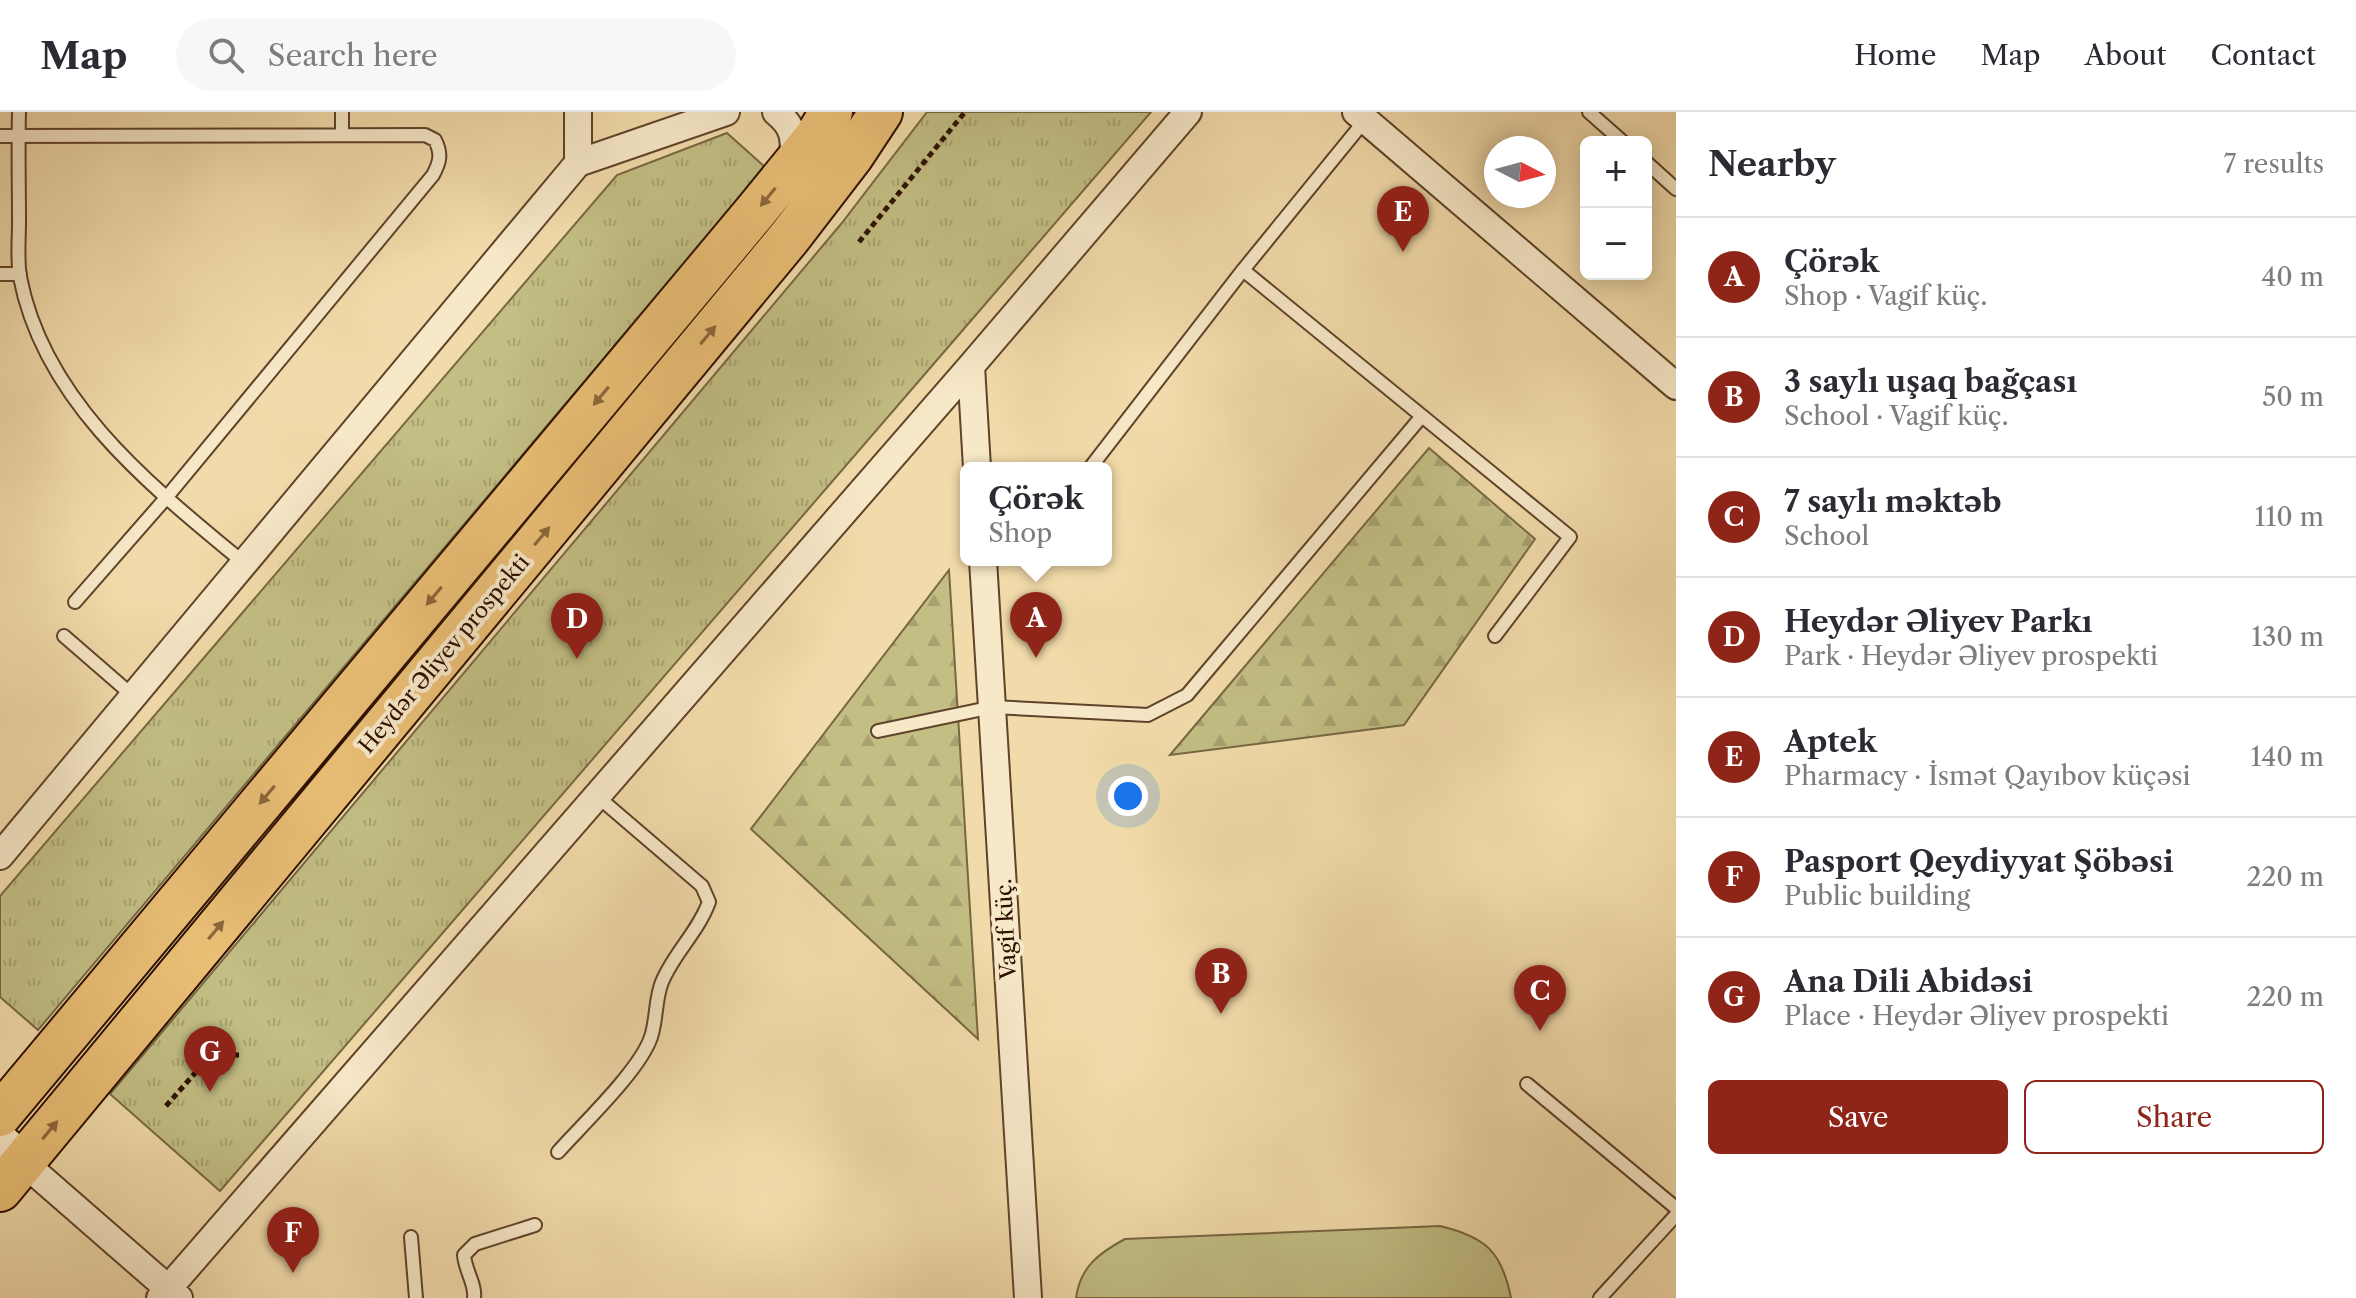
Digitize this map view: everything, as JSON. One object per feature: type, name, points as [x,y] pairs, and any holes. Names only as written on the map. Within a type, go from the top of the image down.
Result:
[{"type":"main road","name":"Heydər Əliyev prospekti","points":[[0,1115],[794,164],[831,112]]},
{"type":"main road","name":"Heydər Əliyev prospekti","points":[[8,1165],[789,238],[852,156],[881,112]]},
{"type":"street","points":[[578,112],[578,163]]},
{"type":"street","points":[[0,856],[578,163],[726,112]]},
{"type":"street","points":[[776,112],[789,122],[794,139],[794,164]]},
{"type":"street","points":[[8,1165],[169,1295],[1188,112]]},
{"type":"street","points":[[1365,115],[1676,386]]},
{"type":"street","points":[[971,366],[977,462]]},
{"type":"street","name":"Vagif küç.","points":[[983,566],[1028,1298]]},
{"type":"lane","points":[[19,112],[20,274],[33,326],[63,384],[86,416],[166,498],[245,564]]},
{"type":"lane","points":[[342,112],[342,134]]},
{"type":"lane","points":[[1589,112],[1616,136]]},
{"type":"lane","points":[[1095,462],[1365,115]]},
{"type":"lane","points":[[0,136],[425,135],[435,140],[440,150],[433,175],[166,498],[75,602]]},
{"type":"lane","points":[[1652,167],[1676,189]]},
{"type":"lane","points":[[1243,270],[1570,537],[1495,636]]},
{"type":"lane","points":[[0,274],[20,274]]},
{"type":"lane","points":[[878,731],[993,707],[1148,715],[1187,695],[1422,416]]},
{"type":"lane","points":[[64,636],[132,695]]},
{"type":"lane","points":[[558,1152],[641,1058],[651,1036],[661,984],[673,961],[703,920],[709,902],[702,886],[597,796]]},
{"type":"lane","points":[[1527,1084],[1676,1208]]},
{"type":"lane","points":[[1600,1298],[1676,1215]]},
{"type":"lane","points":[[474,1298],[475,1292],[465,1270],[464,1255],[475,1244],[535,1225]]},
{"type":"lane","points":[[411,1237],[416,1298]]},
{"type":"path","points":[[859,242],[965,112]]},
{"type":"path","points":[[166,1106],[211,1055],[241,1055]]},
{"type":"green space","points":[[927,112],[1151,112],[220,1191],[110,1094],[841,224]]},
{"type":"green space","points":[[727,133],[765,167],[38,1030],[0,997],[0,896],[617,175]]},
{"type":"green space","points":[[1429,448],[1535,539],[1404,725],[1170,755]]},
{"type":"green space","points":[[949,570],[978,1039],[751,829]]},
{"type":"green space","points":[[1440,1226],[1469,1235],[1489,1249],[1503,1269],[1511,1298],[1076,1298],[1086,1269],[1125,1239]]},
{"type":"place","name":"Aptek","points":[[1403,252]]},
{"type":"place","name":"Çörək","points":[[1036,658]]},
{"type":"place","name":"Heydər Əliyev Parkı","points":[[577,659]]},
{"type":"place","name":"3 saylı uşaq bağçası","points":[[1221,1014]]},
{"type":"place","name":"7 saylı məktəb","points":[[1540,1031]]},
{"type":"place","name":"Ana Dili Abidəsi","points":[[210,1092]]},
{"type":"place","name":"Pasport Qeydiyyat Şöbəsi","points":[[293,1273]]}]
